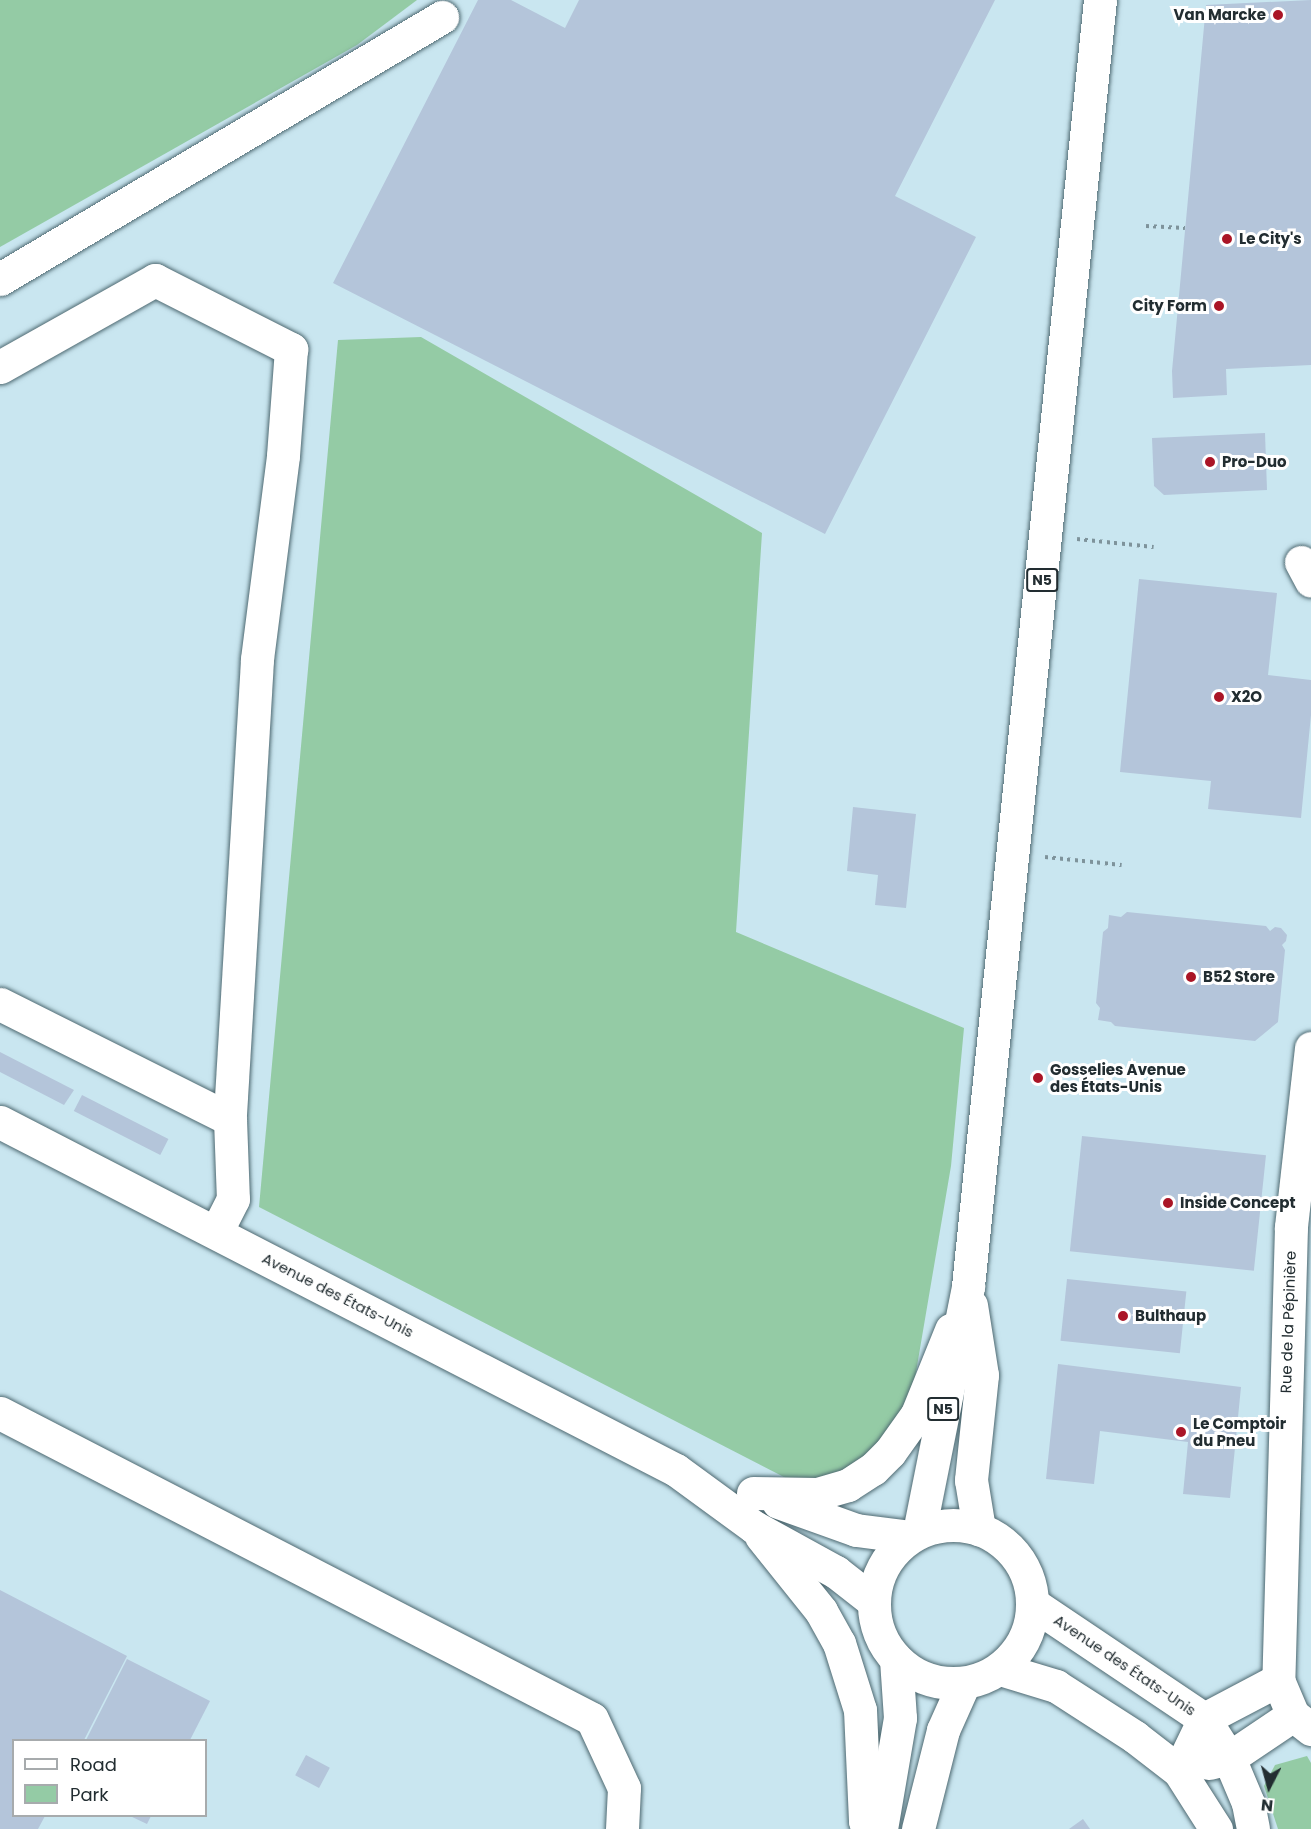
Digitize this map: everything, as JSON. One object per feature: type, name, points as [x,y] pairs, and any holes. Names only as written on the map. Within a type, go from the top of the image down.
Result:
[{"type":"street","name":"N5","points":[[915,1535],[968,1286],[1100,0]]},
{"type":"street","points":[[0,279],[442,17]]},
{"type":"street","points":[[0,367],[155,280],[291,349],[283,456],[257,660],[230,1119],[233,1199],[216,1232]]},
{"type":"street","points":[[0,1004],[230,1119]]},
{"type":"street","name":"Rue de la Pépinière","points":[[1302,1722],[1278,1680],[1291,1227],[1311,1048]]},
{"type":"street","name":"Avenue des États-Unis","points":[[0,1122],[676,1470],[754,1527],[836,1572],[873,1601]]},
{"type":"street","name":"N5","points":[[968,1286],[982,1375],[971,1480],[979,1529]]},
{"type":"street","points":[[753,1493],[818,1494],[848,1485],[873,1469],[890,1452],[917,1414],[968,1286]]},
{"type":"street","points":[[0,1413],[592,1719],[624,1788],[622,1829]]},
{"type":"street","name":"Avenue des États-Unis","points":[[676,1470],[753,1493],[856,1530],[915,1535]]},
{"type":"street","points":[[949,1525],[979,1529],[1007,1546],[1018,1558],[1026,1572],[1033,1604],[1029,1631],[1023,1644],[1000,1669],[964,1683],[934,1682],[907,1669],[896,1659],[879,1632],[873,1601],[880,1571],[893,1552],[915,1535],[949,1525]]},
{"type":"street","points":[[754,1527],[821,1611],[839,1643],[860,1710],[865,1821],[868,1829]]},
{"type":"street","name":"Avenue des États-Unis","points":[[1033,1604],[1204,1719],[1229,1758],[1248,1803],[1253,1829]]},
{"type":"street","points":[[881,1829],[900,1718],[896,1659]]},
{"type":"street","points":[[1000,1669],[1056,1686],[1135,1737],[1179,1771],[1216,1829]]},
{"type":"street","points":[[1179,1771],[1204,1719],[1278,1680]]},
{"type":"street","points":[[918,1829],[943,1730],[964,1683]]},
{"type":"street","points":[[1179,1771],[1229,1758],[1302,1722]]},
{"type":"path","points":[[1146,226],[1185,228]]},
{"type":"path","points":[[1046,535],[1154,547]]},
{"type":"path","points":[[1013,854],[1122,865]]},
{"type":"green space","points":[[0,0],[417,0],[357,45],[0,247]]},
{"type":"green space","points":[[421,337],[762,533],[736,932],[964,1028],[951,1166],[906,1431],[817,1494],[259,1207],[338,340]]},
{"type":"green space","points":[[1307,1756],[1311,1763],[1311,1829],[1278,1829],[1264,1786],[1275,1765]]},
{"type":"building","points":[[478,0],[511,0],[565,28],[579,0],[995,0],[895,196],[976,237],[825,534],[333,283]]},
{"type":"building","points":[[1311,0],[1311,365],[1226,369],[1227,395],[1173,398],[1172,371],[1206,5]]},
{"type":"building","name":"Pro-Duo","points":[[1265,433],[1267,490],[1164,495],[1154,486],[1152,438]]},
{"type":"building","name":"X2O","points":[[1139,579],[1277,593],[1268,675],[1311,680],[1311,715],[1301,818],[1208,809],[1211,781],[1120,772]]},
{"type":"building","points":[[853,807],[916,814],[906,908],[875,905],[878,875],[847,871]]},
{"type":"building","name":"B52 Store","points":[[1127,912],[1266,926],[1270,931],[1275,927],[1281,928],[1287,935],[1282,945],[1285,950],[1278,1022],[1255,1041],[1115,1026],[1111,1022],[1098,1020],[1100,1008],[1096,1003],[1103,932],[1108,928],[1109,915],[1121,917]]},
{"type":"building","points":[[0,1052],[74,1090],[64,1105],[0,1072]]},
{"type":"building","points":[[82,1095],[168,1139],[160,1155],[74,1111]]},
{"type":"building","name":"Inside Concept","points":[[1082,1136],[1266,1155],[1254,1271],[1070,1251]]},
{"type":"building","name":"Bulthaup","points":[[1067,1279],[1186,1292],[1180,1353],[1061,1341]]},
{"type":"building","name":"Le Comptoir du Pneu","points":[[1058,1364],[1241,1387],[1230,1498],[1183,1494],[1188,1442],[1100,1431],[1094,1484],[1046,1479]]},
{"type":"building","points":[[0,1590],[127,1656],[85,1739],[12,1739],[12,1817],[44,1817],[38,1829],[0,1829]]},
{"type":"building","points":[[127,1659],[210,1701],[191,1739],[87,1739]]},
{"type":"building","points":[[306,1755],[330,1768],[319,1788],[295,1775]]},
{"type":"building","points":[[132,1817],[150,1817],[147,1824]]},
{"type":"building","points":[[1083,1819],[1090,1829],[1069,1829]]},
{"type":"place","name":"Van Marcke","points":[[1278,15]]},
{"type":"place","name":"Le City's","points":[[1227,239]]},
{"type":"place","name":"City Form","points":[[1219,306]]},
{"type":"place","name":"Pro-Duo","points":[[1210,462]]},
{"type":"place","name":"X2O","points":[[1219,697]]},
{"type":"place","name":"B52 Store","points":[[1191,977]]},
{"type":"place","name":"Gosselies Avenue des États-Unis","points":[[1038,1078]]},
{"type":"place","name":"Inside Concept","points":[[1168,1203]]},
{"type":"place","name":"Bulthaup","points":[[1123,1316]]},
{"type":"place","name":"Le Comptoir du Pneu","points":[[1181,1432]]}]
